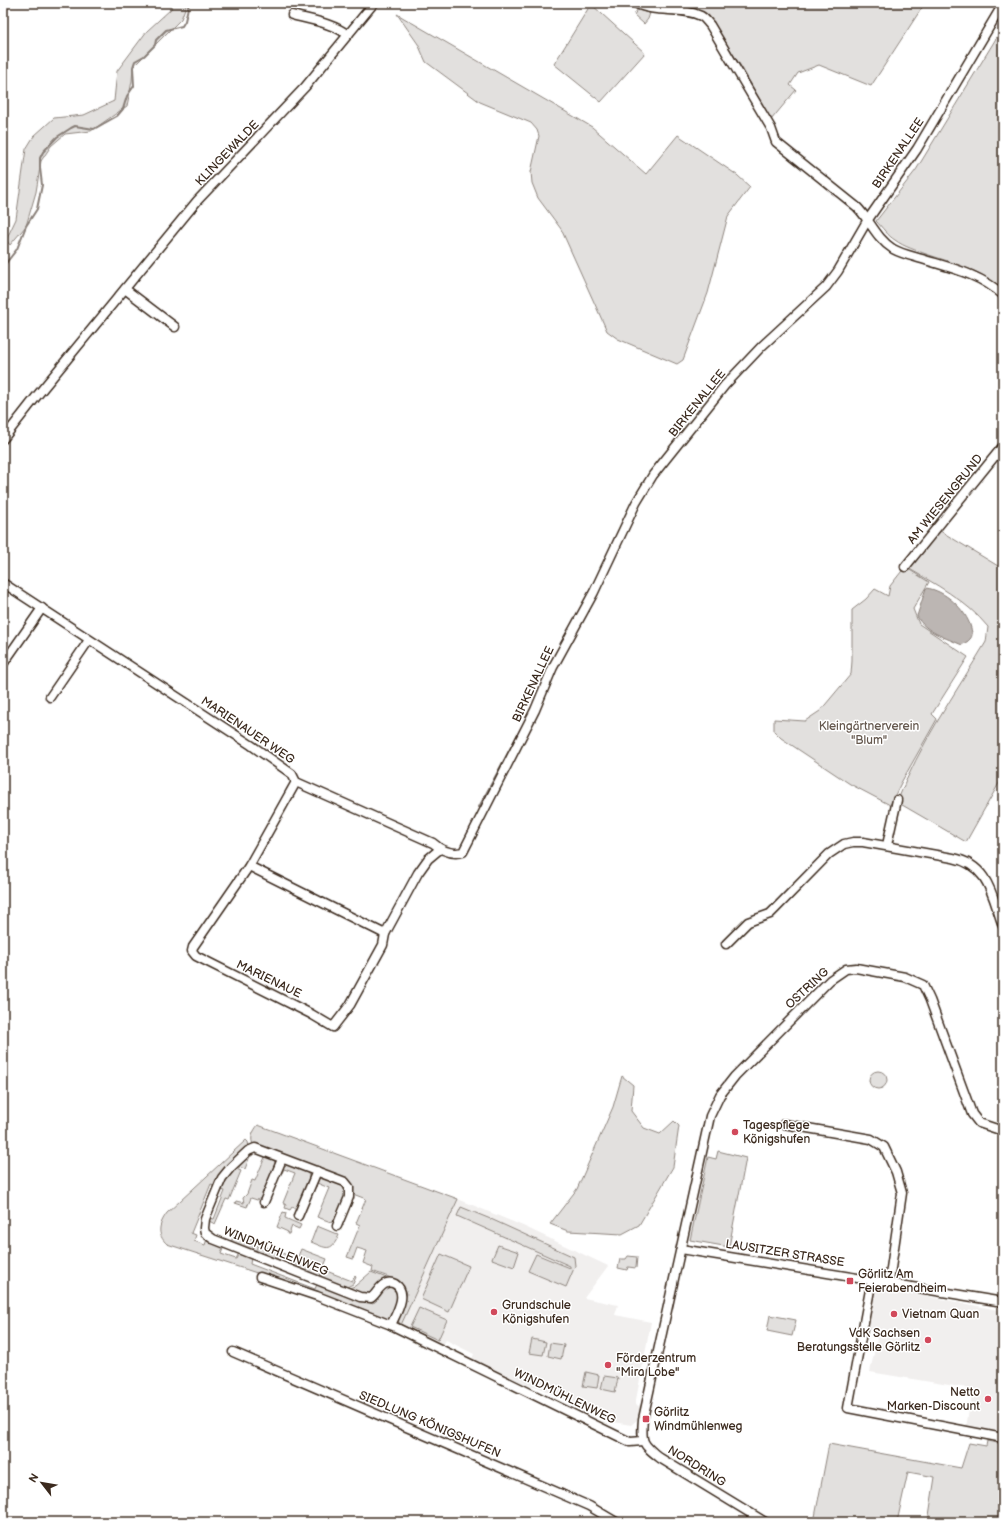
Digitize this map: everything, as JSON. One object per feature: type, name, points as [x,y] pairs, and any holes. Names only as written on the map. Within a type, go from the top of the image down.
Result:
[{"type":"street","name":"KLINGEWALDE","points":[[3,439],[197,201],[306,87],[374,3]]},
{"type":"street","points":[[636,3],[662,9],[692,12],[703,16],[710,24],[756,102],[776,142],[857,207],[878,235],[893,249],[972,274],[986,281],[1003,295]]},
{"type":"street","name":"BIRKENALLEE","points":[[463,852],[536,710],[553,667],[594,592],[636,503],[653,475],[725,385],[762,346],[826,287],[841,267],[867,221],[917,149],[1003,4]]},
{"type":"street","points":[[292,15],[319,22],[348,35]]},
{"type":"street","points":[[125,289],[175,327]]},
{"type":"street","name":"AM WIESENGRUND","points":[[905,567],[1003,446]]},
{"type":"street","name":"MARIENAUER WEG","points":[[3,583],[251,745],[292,774],[296,782],[433,843],[440,850],[455,854],[463,852]]},
{"type":"street","points":[[3,664],[42,608]]},
{"type":"street","points":[[50,697],[89,640]]},
{"type":"street","name":"MARIENAUE","points":[[296,782],[249,866],[193,947],[194,954],[311,1014],[333,1027],[350,1005],[382,945],[385,934],[418,873],[428,859],[440,850]]},
{"type":"street","points":[[887,845],[898,800]]},
{"type":"street","points":[[726,944],[748,922],[770,914],[836,848],[853,842],[887,845],[960,859],[974,866],[986,879],[1003,926]]},
{"type":"street","points":[[249,866],[385,934]]},
{"type":"street","name":"OSTRING","points":[[681,1249],[710,1116],[720,1095],[735,1076],[808,1002],[830,980],[846,969],[856,968],[905,976],[923,985],[933,1007],[972,1114],[979,1123],[1003,1131]]},
{"type":"street","points":[[784,1124],[871,1139],[884,1147],[896,1172],[902,1193],[889,1282]]},
{"type":"street","name":"WINDMÜHLENWEG","points":[[337,1226],[348,1197],[349,1187],[345,1182],[255,1148],[248,1151],[222,1178],[205,1219],[204,1228],[205,1233],[213,1239],[360,1297],[371,1298],[382,1285],[390,1282],[394,1283],[400,1288],[402,1295],[391,1325]]},
{"type":"street","points":[[264,1202],[282,1159]]},
{"type":"street","points":[[298,1216],[317,1171]]},
{"type":"street","points":[[643,1441],[643,1419],[681,1249]]},
{"type":"street","name":"LAUSITZER STRASSE","points":[[681,1249],[872,1279],[1003,1302]]},
{"type":"street","name":"WINDMÜHLENWEG","points":[[260,1277],[317,1296],[391,1325],[630,1442],[643,1441]]},
{"type":"street","points":[[872,1279],[848,1408],[1003,1438]]},
{"type":"street","name":"SIEDLUNG KÖNIGSHUFEN","points":[[233,1352],[589,1506],[616,1522]]},
{"type":"street","name":"NORDRING","points":[[643,1441],[650,1450],[660,1458],[766,1522]]},
{"type":"shaded area","points":[[926,588],[940,592],[953,602],[964,614],[972,632],[971,638],[968,641],[962,645],[936,634],[920,622],[917,616]]},
{"type":"shaded area","name":"Grundschule Königshufen","points":[[458,1199],[523,1226],[608,1266],[584,1298],[618,1305],[615,1315],[651,1322],[635,1405],[641,1406],[638,1419],[631,1425],[607,1421],[538,1387],[527,1385],[472,1359],[474,1354],[446,1340],[443,1345],[401,1325]]},
{"type":"shaded area","points":[[875,1286],[1003,1311],[1003,1433],[966,1427],[973,1389],[870,1372],[877,1339],[866,1319],[873,1288]]},
{"type":"green space","points":[[172,3],[187,3],[181,19],[133,67],[127,106],[91,131],[65,134],[51,146],[41,161],[36,192],[26,226],[10,245],[6,240],[16,219],[26,149],[34,136],[54,118],[84,115],[114,101],[117,71],[147,31],[171,9]]},
{"type":"green space","points":[[649,3],[925,3],[871,86],[819,65],[798,73],[790,85],[796,90],[771,120],[742,68],[710,18],[699,12],[681,7]]},
{"type":"green space","points":[[591,4],[645,53],[601,102],[554,64]]},
{"type":"green space","points":[[637,10],[650,13],[644,24],[634,15]]},
{"type":"green space","points":[[397,14],[592,127],[646,174],[678,135],[737,175],[750,187],[728,216],[708,293],[683,360],[677,364],[618,339],[607,331],[561,229],[538,198],[532,183],[531,172],[539,136],[537,130],[531,123],[480,102],[426,62],[418,44]]},
{"type":"green space","points":[[1003,27],[1003,289],[976,272],[902,245],[890,236],[876,221],[916,170]]},
{"type":"green space","name":"Kleingärtnerverein \"Blum\"","points":[[937,529],[1003,569],[1003,776],[966,842],[897,802],[927,740],[986,642],[988,627],[979,617],[950,593],[906,567]]},
{"type":"green space","name":"Kleingärtnerverein \"Blum\"","points":[[905,567],[929,582],[913,609],[919,624],[968,657],[932,714],[937,719],[890,805],[850,784],[781,738],[774,731],[774,719],[805,721],[820,711],[851,674],[852,610],[866,599],[875,589],[888,596],[890,586]]},
{"type":"green space","points":[[874,1071],[882,1071],[887,1076],[885,1087],[882,1089],[874,1089],[869,1084],[869,1076]]},
{"type":"green space","points":[[622,1076],[633,1085],[631,1111],[644,1128],[660,1134],[674,1121],[679,1126],[673,1167],[639,1225],[622,1234],[568,1231],[550,1224],[577,1189],[613,1107]]},
{"type":"green space","points":[[258,1125],[458,1199],[401,1325],[398,1314],[407,1294],[401,1284],[372,1271],[373,1267],[363,1263],[367,1251],[357,1248],[353,1259],[347,1257],[360,1225],[356,1223],[366,1199],[353,1194],[352,1185],[254,1146],[252,1135]]},
{"type":"green space","points":[[246,1140],[249,1147],[216,1186],[211,1184],[191,1233],[196,1235],[194,1241],[205,1245],[207,1239],[224,1246],[221,1254],[236,1259],[239,1253],[251,1258],[250,1264],[315,1289],[318,1282],[373,1304],[379,1293],[388,1286],[394,1286],[400,1296],[389,1320],[387,1321],[294,1285],[167,1244],[161,1236],[160,1229],[162,1221],[167,1213]]},
{"type":"green space","points":[[253,1151],[274,1159],[276,1167],[263,1197],[257,1200],[251,1198],[247,1207],[235,1203],[236,1201],[244,1203],[243,1198],[247,1194],[252,1180],[255,1181],[265,1157],[254,1152],[252,1156],[250,1156],[245,1169],[236,1166]]},
{"type":"green space","points":[[718,1151],[746,1158],[729,1247],[690,1240],[708,1157],[716,1159]]},
{"type":"green space","points":[[284,1163],[307,1171],[310,1179],[297,1209],[292,1207],[290,1210],[285,1208],[286,1205],[283,1203],[295,1173],[284,1169],[282,1173],[280,1172]]},
{"type":"green space","points":[[234,1168],[241,1171],[229,1200],[226,1199],[215,1224],[209,1221],[210,1218],[214,1219],[225,1191],[221,1190],[223,1183]]},
{"type":"green space","points":[[320,1176],[344,1184],[346,1195],[336,1219],[331,1222],[317,1217],[329,1188],[317,1183],[303,1215],[301,1215],[316,1180]]},
{"type":"green space","points":[[461,1207],[574,1257],[575,1266],[566,1287],[528,1271],[536,1254],[570,1268],[570,1266],[457,1216]]},
{"type":"green space","points":[[283,1212],[286,1213],[285,1218],[301,1225],[299,1229],[292,1226],[289,1234],[287,1234],[288,1232],[277,1227]]},
{"type":"green space","points":[[317,1226],[339,1235],[331,1247],[324,1247],[311,1242]]},
{"type":"green space","points":[[235,1231],[239,1233],[238,1236],[244,1239],[245,1236],[256,1240],[252,1251],[231,1243]]},
{"type":"green space","points":[[258,1244],[295,1258],[292,1266],[255,1252]]},
{"type":"green space","points":[[498,1245],[519,1252],[514,1267],[492,1259]]},
{"type":"green space","points":[[301,1249],[327,1259],[320,1276],[294,1266]]},
{"type":"green space","points":[[441,1254],[469,1266],[449,1312],[421,1299]]},
{"type":"green space","points":[[628,1256],[637,1257],[636,1268],[628,1267],[627,1270],[618,1268],[620,1259],[626,1259]]},
{"type":"green space","points":[[324,1270],[352,1281],[355,1276],[356,1277],[353,1284],[347,1287],[321,1277]]},
{"type":"green space","points":[[371,1272],[392,1280],[369,1295],[349,1288],[355,1286]]},
{"type":"green space","points":[[419,1308],[447,1320],[438,1340],[410,1327]]},
{"type":"green space","points":[[770,1315],[796,1320],[792,1336],[767,1331]]},
{"type":"green space","points":[[532,1339],[546,1342],[543,1355],[529,1353]]},
{"type":"green space","points":[[550,1343],[564,1345],[561,1359],[548,1356]]},
{"type":"green space","points":[[586,1372],[599,1375],[597,1388],[583,1386]]},
{"type":"green space","points":[[604,1376],[618,1378],[615,1392],[601,1389]]},
{"type":"green space","points":[[987,1441],[1003,1444],[1003,1522],[928,1522],[935,1477],[908,1472],[897,1522],[814,1522],[829,1444],[961,1468],[969,1443],[986,1446]]},
{"type":"waterway","points":[[3,267],[17,249],[26,226],[37,209],[42,185],[40,158],[43,152],[57,137],[75,126],[94,129],[117,116],[123,109],[127,96],[134,86],[133,67],[135,61],[144,56],[155,45],[156,40],[166,30],[182,26],[185,21],[189,3]]},
{"type":"waterway","points":[[479,807],[533,706]]},
{"type":"place","name":"Tagespflege Königshufen","points":[[735,1132]]},
{"type":"place","name":"Görlitz Am Feierabendheim","points":[[850,1281]]},
{"type":"place","name":"Grundschule Königshufen","points":[[494,1312]]},
{"type":"place","name":"Vietnam Quan","points":[[894,1314]]},
{"type":"place","name":"VdK Sachsen Beratungsstelle Görlitz","points":[[928,1340]]},
{"type":"place","name":"Förderzentrum \"Mira Lobe\"","points":[[608,1365]]},
{"type":"place","name":"Netto Marken-Discount","points":[[988,1399]]},
{"type":"place","name":"Görlitz Windmühlenweg","points":[[646,1419]]}]
